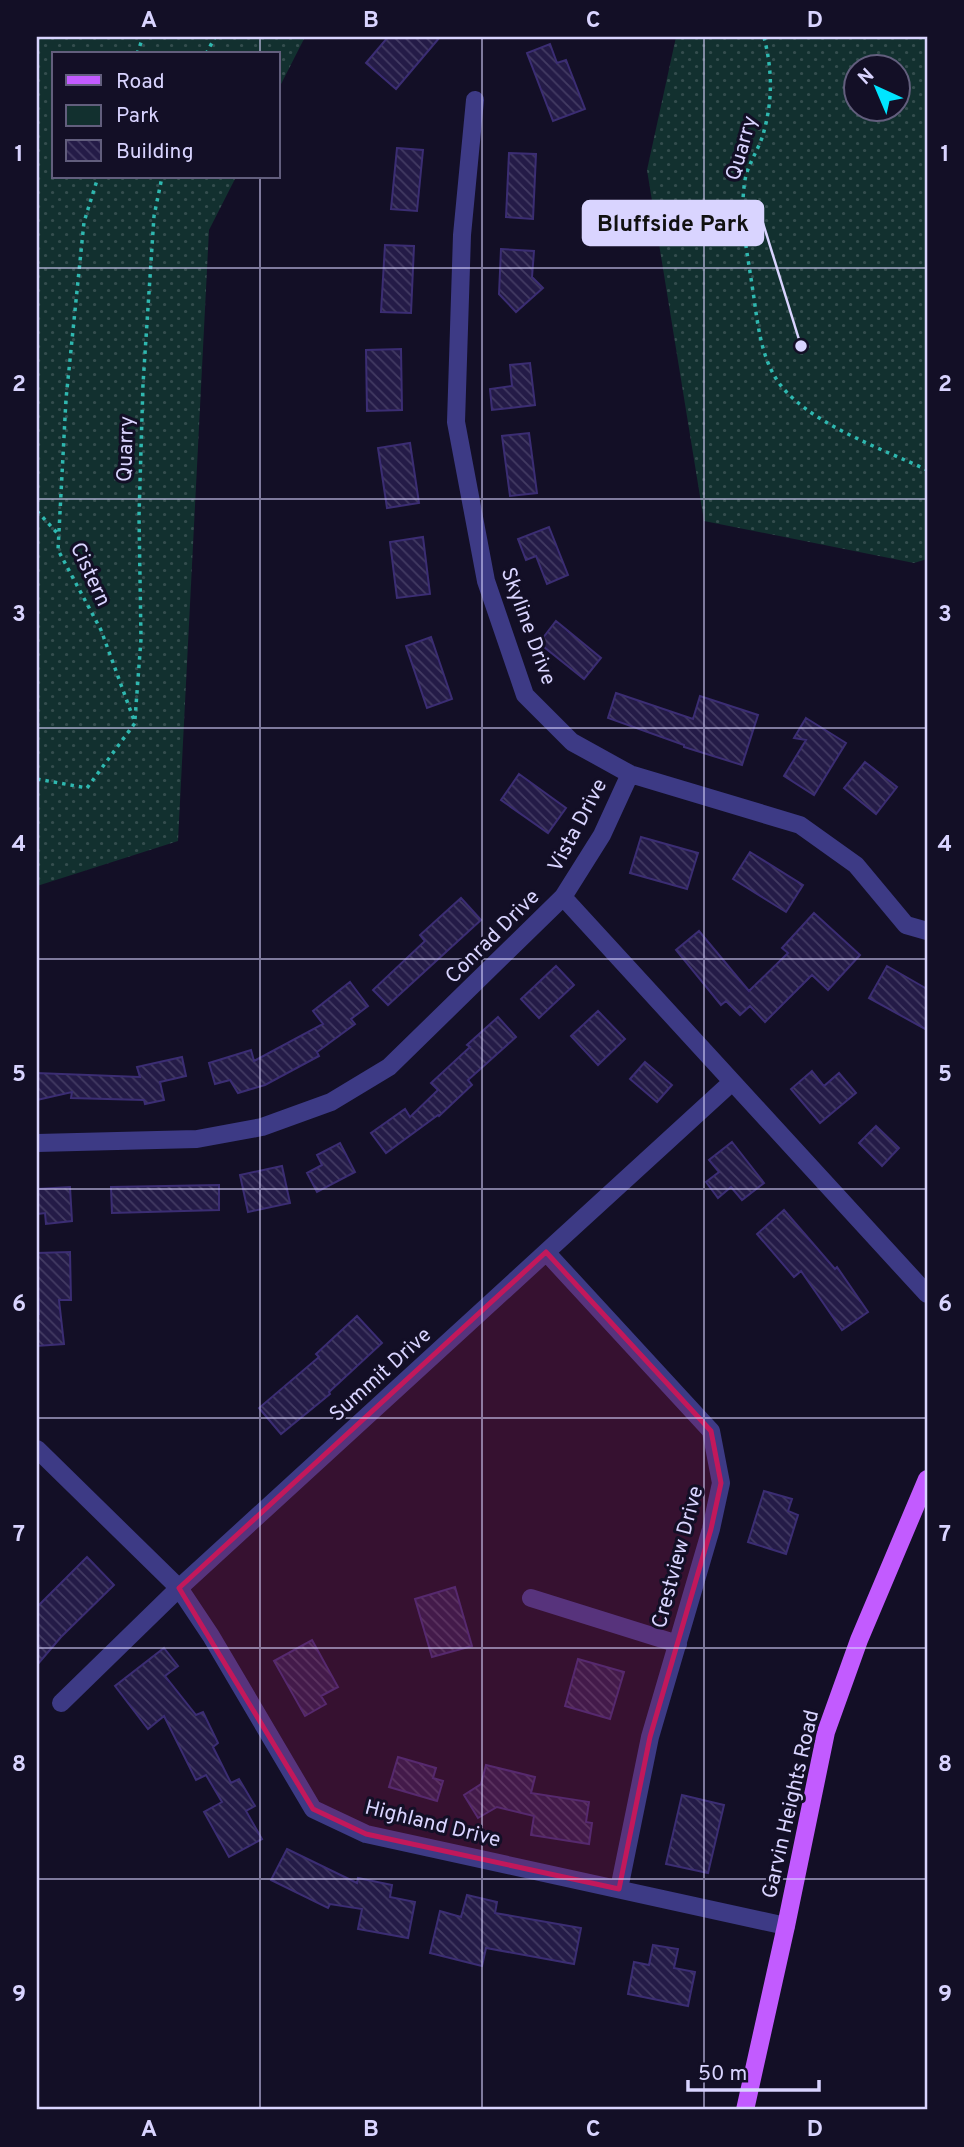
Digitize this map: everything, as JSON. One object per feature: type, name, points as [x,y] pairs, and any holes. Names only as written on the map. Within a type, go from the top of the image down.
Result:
[{"type":"main road","name":"Garvin Heights Road","points":[[745,2110],[826,1732],[859,1640],[927,1479]]},
{"type":"street","name":"Skyline Drive","points":[[475,100],[462,235],[456,422],[486,581],[525,695],[572,742],[630,774],[800,825],[856,865],[906,925],[927,931]]},
{"type":"street","name":"Vista Drive","points":[[563,897],[602,835],[630,774]]},
{"type":"street","name":"Conrad Drive","points":[[37,1143],[197,1139],[262,1127],[331,1102],[388,1068],[563,897],[927,1294]]},
{"type":"street","name":"Summit Drive","points":[[61,1703],[179,1588],[732,1082]]},
{"type":"street","name":"Crestview Drive","points":[[546,1252],[711,1431],[720,1483],[711,1529],[650,1737],[619,1889]]},
{"type":"street","name":"Highland Drive","points":[[37,1450],[179,1588],[211,1636],[313,1809],[366,1834],[786,1926]]},
{"type":"street","points":[[531,1598],[678,1644]]},
{"type":"path","name":"Quarry","points":[[764,37],[771,63],[772,82],[764,131],[746,177],[742,217],[760,338],[775,376],[788,394],[826,423],[927,470]]},
{"type":"path","name":"Cistern","points":[[98,178],[84,222],[66,399],[58,550],[101,630],[135,723]]},
{"type":"path","name":"Quarry","points":[[135,723],[141,639],[139,516],[143,384],[154,216],[162,178]]},
{"type":"path","points":[[37,511],[59,535]]},
{"type":"path","points":[[37,779],[87,788],[135,723]]},
{"type":"highlighted area","points":[[546,1252],[711,1431],[721,1483],[711,1529],[650,1737],[619,1889],[366,1834],[313,1809],[179,1588]]},
{"type":"green space","points":[[37,37],[305,37],[280,86],[280,52],[52,52],[52,178],[235,178],[209,230],[178,841],[37,886]]},
{"type":"green space","points":[[676,37],[927,37],[927,559],[914,563],[704,521],[647,170]]},
{"type":"building","points":[[388,37],[440,37],[396,89],[366,63]]},
{"type":"building","points":[[550,44],[557,63],[566,60],[585,109],[553,121],[527,53]]},
{"type":"building","points":[[397,148],[423,150],[417,211],[391,209]]},
{"type":"building","points":[[509,153],[536,154],[533,219],[506,217]]},
{"type":"building","points":[[385,245],[414,246],[411,313],[381,312]]},
{"type":"building","points":[[501,249],[534,251],[532,277],[543,288],[516,312],[499,294]]},
{"type":"building","points":[[401,349],[402,410],[367,411],[366,350]]},
{"type":"building","points":[[530,363],[535,405],[492,410],[490,389],[512,386],[510,365]]},
{"type":"building","points":[[529,433],[537,493],[510,496],[502,436]]},
{"type":"building","points":[[410,443],[419,503],[387,508],[378,448]]},
{"type":"building","points":[[549,527],[568,575],[547,584],[536,556],[526,560],[518,539]]},
{"type":"building","points":[[423,537],[430,594],[397,598],[390,542]]},
{"type":"building","points":[[556,621],[601,658],[584,679],[539,643]]},
{"type":"building","points":[[431,637],[452,699],[427,708],[406,646]]},
{"type":"building","points":[[616,693],[693,719],[700,696],[758,715],[742,765],[684,747],[608,718]]},
{"type":"building","points":[[806,718],[846,743],[814,795],[784,776],[806,740],[794,738]]},
{"type":"building","points":[[865,762],[897,787],[876,814],[844,788]]},
{"type":"building","points":[[519,774],[566,808],[548,833],[501,800]]},
{"type":"building","points":[[641,837],[698,853],[687,889],[630,873]]},
{"type":"building","points":[[750,852],[803,885],[786,912],[733,879]]},
{"type":"building","points":[[461,898],[481,920],[388,1005],[373,990],[425,941],[420,935]]},
{"type":"building","points":[[814,913],[860,955],[828,990],[812,975],[765,1022],[750,1006],[740,1015],[726,1001],[721,1005],[676,950],[699,931],[749,991],[788,953],[782,948]]},
{"type":"building","points":[[556,966],[574,985],[539,1018],[521,999]]},
{"type":"building","points":[[887,966],[927,989],[927,1030],[869,998]]},
{"type":"building","points":[[350,982],[368,1006],[351,1019],[355,1024],[317,1052],[319,1056],[265,1085],[238,1093],[230,1080],[215,1084],[209,1063],[251,1050],[254,1061],[323,1024],[313,1011]]},
{"type":"building","points":[[598,1011],[625,1039],[598,1065],[571,1036]]},
{"type":"building","points":[[498,1017],[516,1037],[468,1080],[472,1085],[439,1116],[386,1153],[371,1133],[405,1109],[410,1117],[438,1090],[431,1083]]},
{"type":"building","points":[[182,1057],[186,1076],[160,1082],[164,1100],[145,1104],[144,1100],[71,1098],[72,1092],[37,1100],[37,1073],[140,1077],[137,1067]]},
{"type":"building","points":[[645,1062],[672,1085],[657,1102],[630,1079]]},
{"type":"building","points":[[812,1071],[824,1086],[839,1073],[856,1093],[820,1123],[791,1089]]},
{"type":"building","points":[[876,1126],[899,1148],[882,1166],[859,1143]]},
{"type":"building","points":[[732,1142],[764,1183],[742,1200],[731,1187],[718,1198],[706,1182],[719,1172],[709,1160]]},
{"type":"building","points":[[340,1143],[355,1172],[317,1192],[307,1173],[322,1165],[317,1155]]},
{"type":"building","points":[[282,1166],[290,1203],[248,1212],[240,1175]]},
{"type":"building","points":[[219,1185],[219,1210],[112,1213],[111,1187]]},
{"type":"building","points":[[70,1187],[72,1221],[46,1224],[45,1213],[37,1214],[37,1189]]},
{"type":"building","points":[[784,1210],[835,1269],[837,1267],[868,1312],[842,1330],[801,1271],[794,1277],[757,1234]]},
{"type":"building","points":[[70,1252],[71,1300],[59,1300],[64,1344],[37,1346],[37,1253]]},
{"type":"building","points":[[357,1316],[382,1343],[329,1392],[330,1394],[281,1434],[259,1408],[319,1357],[316,1354]]},
{"type":"building","points":[[764,1491],[792,1499],[788,1511],[798,1515],[786,1554],[748,1542]]},
{"type":"building","points":[[87,1557],[114,1585],[61,1637],[37,1665],[37,1607]]},
{"type":"building","points":[[455,1587],[472,1646],[432,1657],[415,1599]]},
{"type":"building","points":[[312,1640],[338,1687],[321,1696],[326,1704],[305,1716],[274,1661]]},
{"type":"building","points":[[164,1648],[178,1666],[165,1676],[196,1715],[203,1712],[218,1743],[213,1747],[231,1783],[239,1779],[255,1806],[246,1811],[262,1839],[229,1857],[204,1812],[222,1802],[206,1775],[196,1780],[164,1716],[148,1729],[115,1686]]},
{"type":"building","points":[[578,1659],[624,1672],[610,1719],[565,1706]]},
{"type":"building","points":[[398,1757],[436,1768],[433,1778],[443,1781],[437,1801],[389,1787]]},
{"type":"building","points":[[486,1765],[535,1777],[531,1793],[589,1802],[586,1822],[592,1823],[589,1844],[531,1835],[534,1816],[497,1807],[478,1818],[464,1795],[481,1784]]},
{"type":"building","points":[[682,1795],[724,1805],[708,1873],[666,1864]]},
{"type":"building","points":[[287,1849],[357,1883],[358,1878],[392,1885],[390,1897],[415,1902],[408,1938],[358,1929],[362,1909],[330,1904],[328,1908],[271,1880]]},
{"type":"building","points":[[467,1895],[497,1902],[495,1913],[581,1928],[574,1964],[486,1948],[482,1966],[430,1953],[440,1911],[461,1917]]},
{"type":"building","points":[[653,1945],[678,1949],[674,1968],[695,1972],[688,2006],[628,1994],[634,1962],[649,1965]]},
{"type":"place","name":"Bluffside Park","points":[[801,346]]}]
